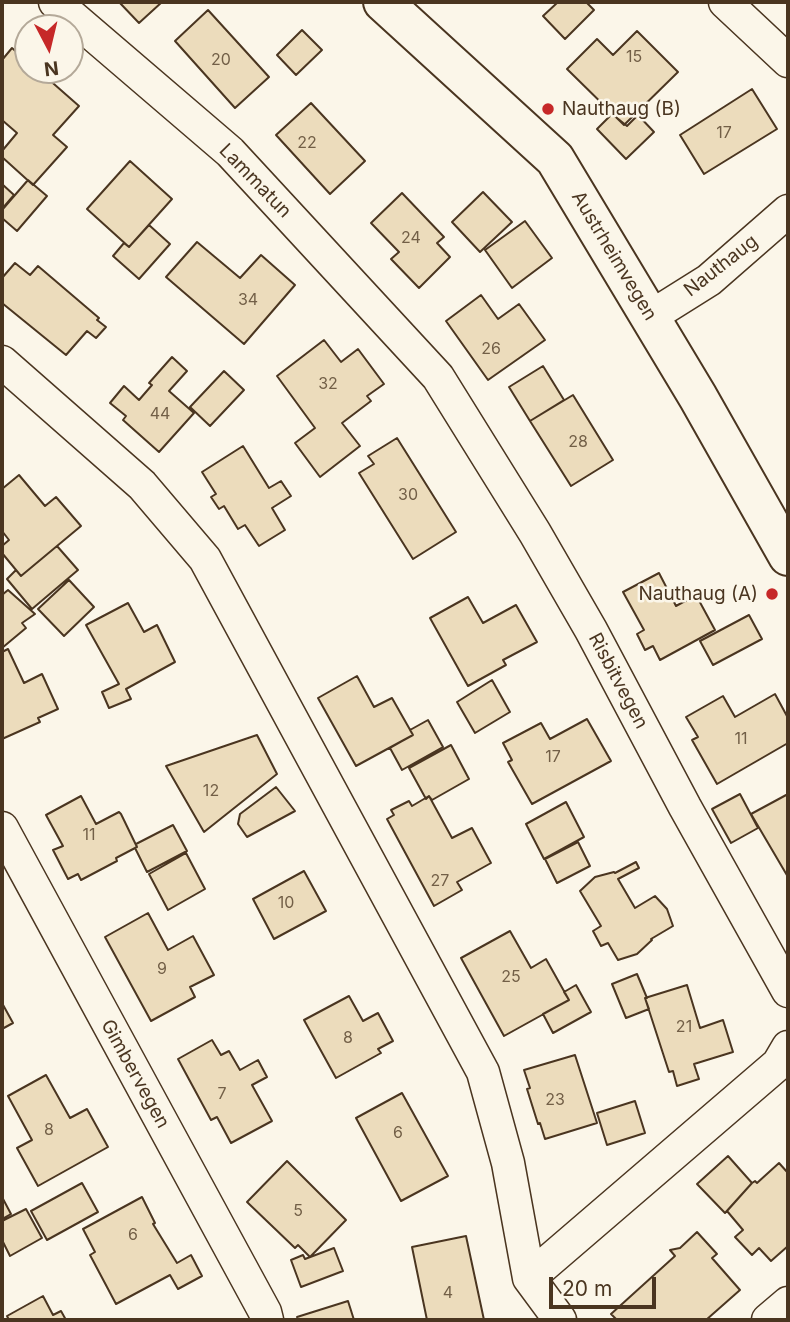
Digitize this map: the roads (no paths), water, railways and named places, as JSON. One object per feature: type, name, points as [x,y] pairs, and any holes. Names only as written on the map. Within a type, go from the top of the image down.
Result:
[{"type":"main road","name":"Austrheimvegen","points":[[383,2],[555,159],[788,556]]},
{"type":"street","name":"Lammatun","points":[[55,2],[229,152],[439,377]]},
{"type":"street","points":[[725,2],[788,61]]},
{"type":"street","name":"Nauthaug","points":[[650,317],[709,280],[788,211]]},
{"type":"street","points":[[2,362],[142,485],[205,559],[483,1072],[508,1163],[529,1278],[560,1320]]},
{"type":"street","name":"Risbitvegen","points":[[439,377],[556,570],[788,990]]},
{"type":"street","name":"Gimbervegen","points":[[2,828],[267,1320]]},
{"type":"street","points":[[529,1278],[778,1065],[788,1047]]},
{"type":"street","points":[[768,1320],[788,1303]]},
{"type":"place","name":"Nauthaug (B)","points":[[548,109]]},
{"type":"place","name":"Nauthaug (A)","points":[[772,594]]}]
